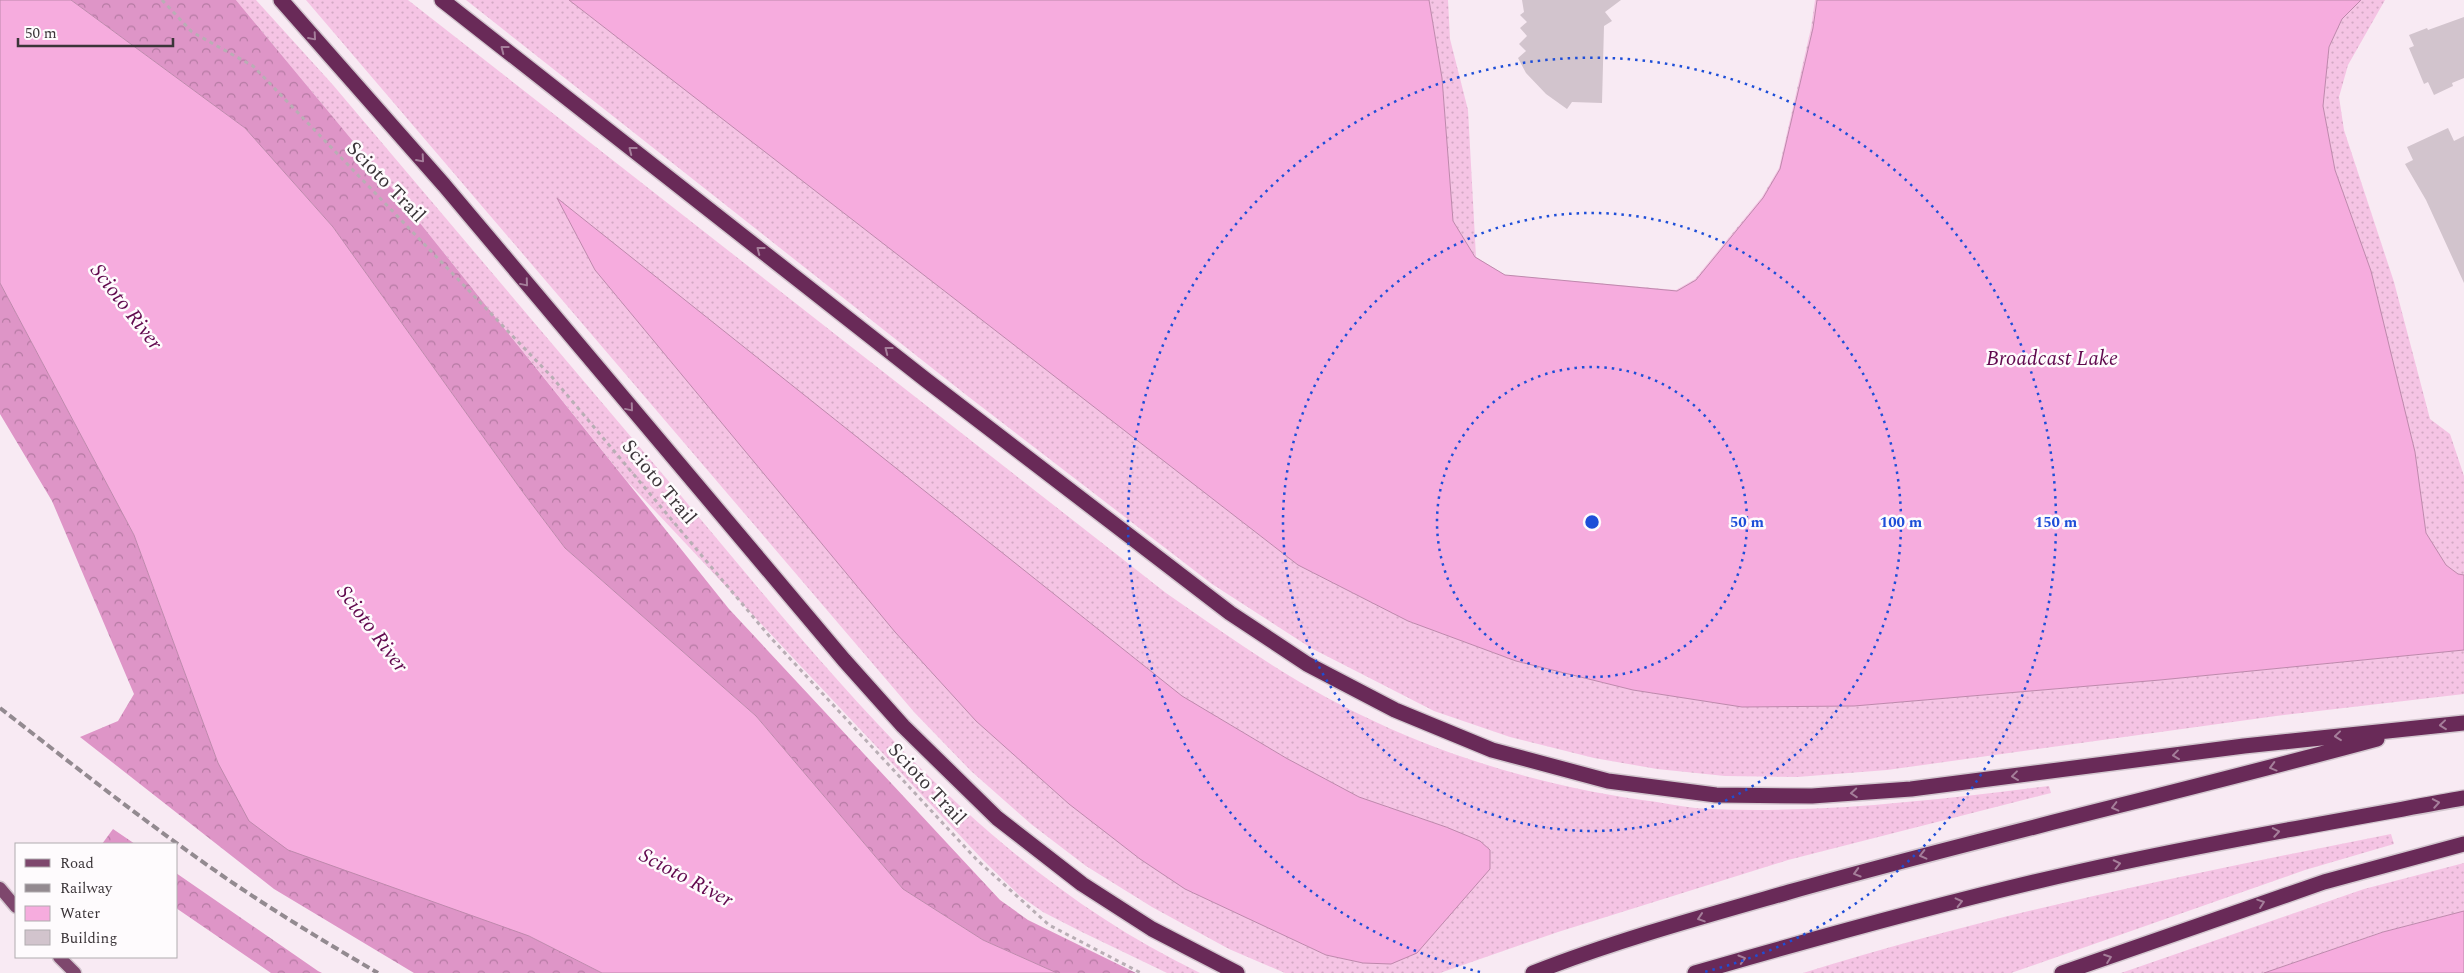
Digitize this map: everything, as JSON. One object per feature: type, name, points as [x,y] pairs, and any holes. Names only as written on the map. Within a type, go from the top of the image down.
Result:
[{"type":"highway","points":[[281,0],[444,185],[800,608],[903,726],[997,818],[1082,884],[1152,929],[1237,973]]},
{"type":"highway","points":[[442,0],[934,386],[1230,613],[1307,664],[1395,710],[1492,750],[1608,781],[1716,795],[1812,796],[1911,789],[2244,746],[2464,723]]},
{"type":"highway","points":[[1533,973],[1552,965],[1713,914],[1904,860],[2234,778],[2421,728]]},
{"type":"highway","points":[[1695,973],[1818,937],[2082,871],[2251,837],[2464,798]]},
{"type":"highway","points":[[2062,973],[2324,882],[2464,844]]},
{"type":"main road","points":[[0,888],[15,906]]},
{"type":"main road","points":[[60,958],[75,973]]},
{"type":"path","name":"Scioto Trail","points":[[162,0],[192,32],[253,66],[545,370],[770,637],[977,860],[1049,925],[1141,973]]},
{"type":"shaded area","points":[[236,0],[256,0],[333,85],[797,633],[855,700],[916,764],[980,824],[1048,880],[1121,930],[1200,973],[1167,973],[1043,912],[1020,896],[983,860],[626,480],[396,193]]},
{"type":"shaded area","points":[[306,0],[408,0],[1166,593],[1237,642],[1310,688],[1396,731],[1468,759],[1543,781],[1619,796],[1702,809],[1836,808],[1922,801],[2049,786],[2051,793],[1788,860],[1558,932],[1440,973],[1285,973],[1229,949],[1152,907],[1086,866],[1031,824],[971,771],[914,712]],"holes":[[[558,199],[1182,696],[1286,758],[1359,797],[1446,827],[1490,869],[1465,896],[1363,963],[1326,955],[1185,889],[1140,859],[1069,804],[976,721],[895,632],[595,270]]]},
{"type":"shaded area","points":[[466,0],[569,0],[1298,565],[1408,621],[1516,661],[1633,690],[1742,707],[1854,706],[2160,680],[2464,650],[2464,694],[2276,716],[1887,770],[1797,777],[1725,776],[1657,769],[1594,758],[1510,737],[1434,711],[1311,648],[1212,584],[965,394]]},
{"type":"shaded area","points":[[1429,0],[1448,0],[1450,39],[1468,110],[1476,257],[1505,275],[1475,257],[1453,221],[1442,78]]},
{"type":"shaded area","points":[[1815,0],[1817,0],[1813,28],[1780,169],[1763,198],[1696,280],[1677,291],[1505,275],[1676,290],[1695,279],[1762,197],[1779,168],[1811,28]]},
{"type":"shaded area","points":[[2361,0],[2385,0],[2348,65],[2339,97],[2344,130],[2394,282],[2430,419],[2450,434],[2464,476],[2464,575],[2458,574],[2446,565],[2426,533],[2415,452],[2371,271],[2335,170],[2323,106],[2329,47],[2342,19]]},
{"type":"shaded area","points":[[2391,834],[2394,844],[2305,870],[2011,973],[1803,973],[1875,951],[2021,913],[2169,879]]},
{"type":"shaded area","points":[[2464,863],[2464,911],[2382,932],[2264,973],[2121,973],[2364,889]]},
{"type":"green space","points":[[71,0],[236,0],[396,193],[729,609],[1000,900],[1028,920],[1136,973],[1057,973],[983,940],[903,889],[756,716],[565,548],[333,227],[245,128]]},
{"type":"green space","points":[[0,283],[134,535],[218,763],[529,936],[602,973],[414,973],[274,889],[80,737],[118,721],[134,694],[52,501],[0,414]]},
{"type":"green space","points":[[113,829],[134,843],[103,843]]},
{"type":"green space","points":[[178,874],[322,973],[271,973],[178,909]]},
{"type":"water","name":"Scioto River","points":[[0,0],[71,0],[245,128],[333,227],[565,548],[756,716],[903,889],[983,940],[1057,973],[602,973],[529,936],[288,850],[249,821],[218,763],[134,535],[0,283]]},
{"type":"water","name":"Broadcast Lake","points":[[569,0],[1429,0],[1442,78],[1453,221],[1475,257],[1505,275],[1677,291],[1696,280],[1763,198],[1780,169],[1813,28],[1817,0],[2361,0],[2342,19],[2329,47],[2323,106],[2335,170],[2371,271],[2415,452],[2426,533],[2446,565],[2458,574],[2464,575],[2464,650],[2160,680],[1854,706],[1742,707],[1633,690],[1516,661],[1408,621],[1298,565]]},
{"type":"water","points":[[557,198],[1182,696],[1286,758],[1359,797],[1446,827],[1480,841],[1490,850],[1490,869],[1417,953],[1391,964],[1363,963],[1326,955],[1185,889],[1140,859],[1069,804],[976,721],[895,632],[595,270]]},
{"type":"water","points":[[2464,911],[2464,973],[2264,973],[2383,932]]},
{"type":"building","points":[[1522,0],[1621,0],[1605,12],[1612,21],[1604,26],[1602,103],[1572,102],[1567,109],[1546,94],[1526,73],[1518,58],[1526,51],[1519,44],[1527,36],[1520,28],[1527,22],[1520,15],[1524,12]]},
{"type":"building","points":[[2464,17],[2464,78],[2452,83],[2453,86],[2434,95],[2428,82],[2424,84],[2409,48],[2414,46],[2409,35]]},
{"type":"building","points":[[2448,128],[2454,141],[2464,136],[2464,283],[2426,200],[2405,164],[2413,160],[2407,147]]},
{"type":"railway","points":[[0,708],[176,843]]},
{"type":"railway","points":[[178,844],[253,897],[378,973]]}]
